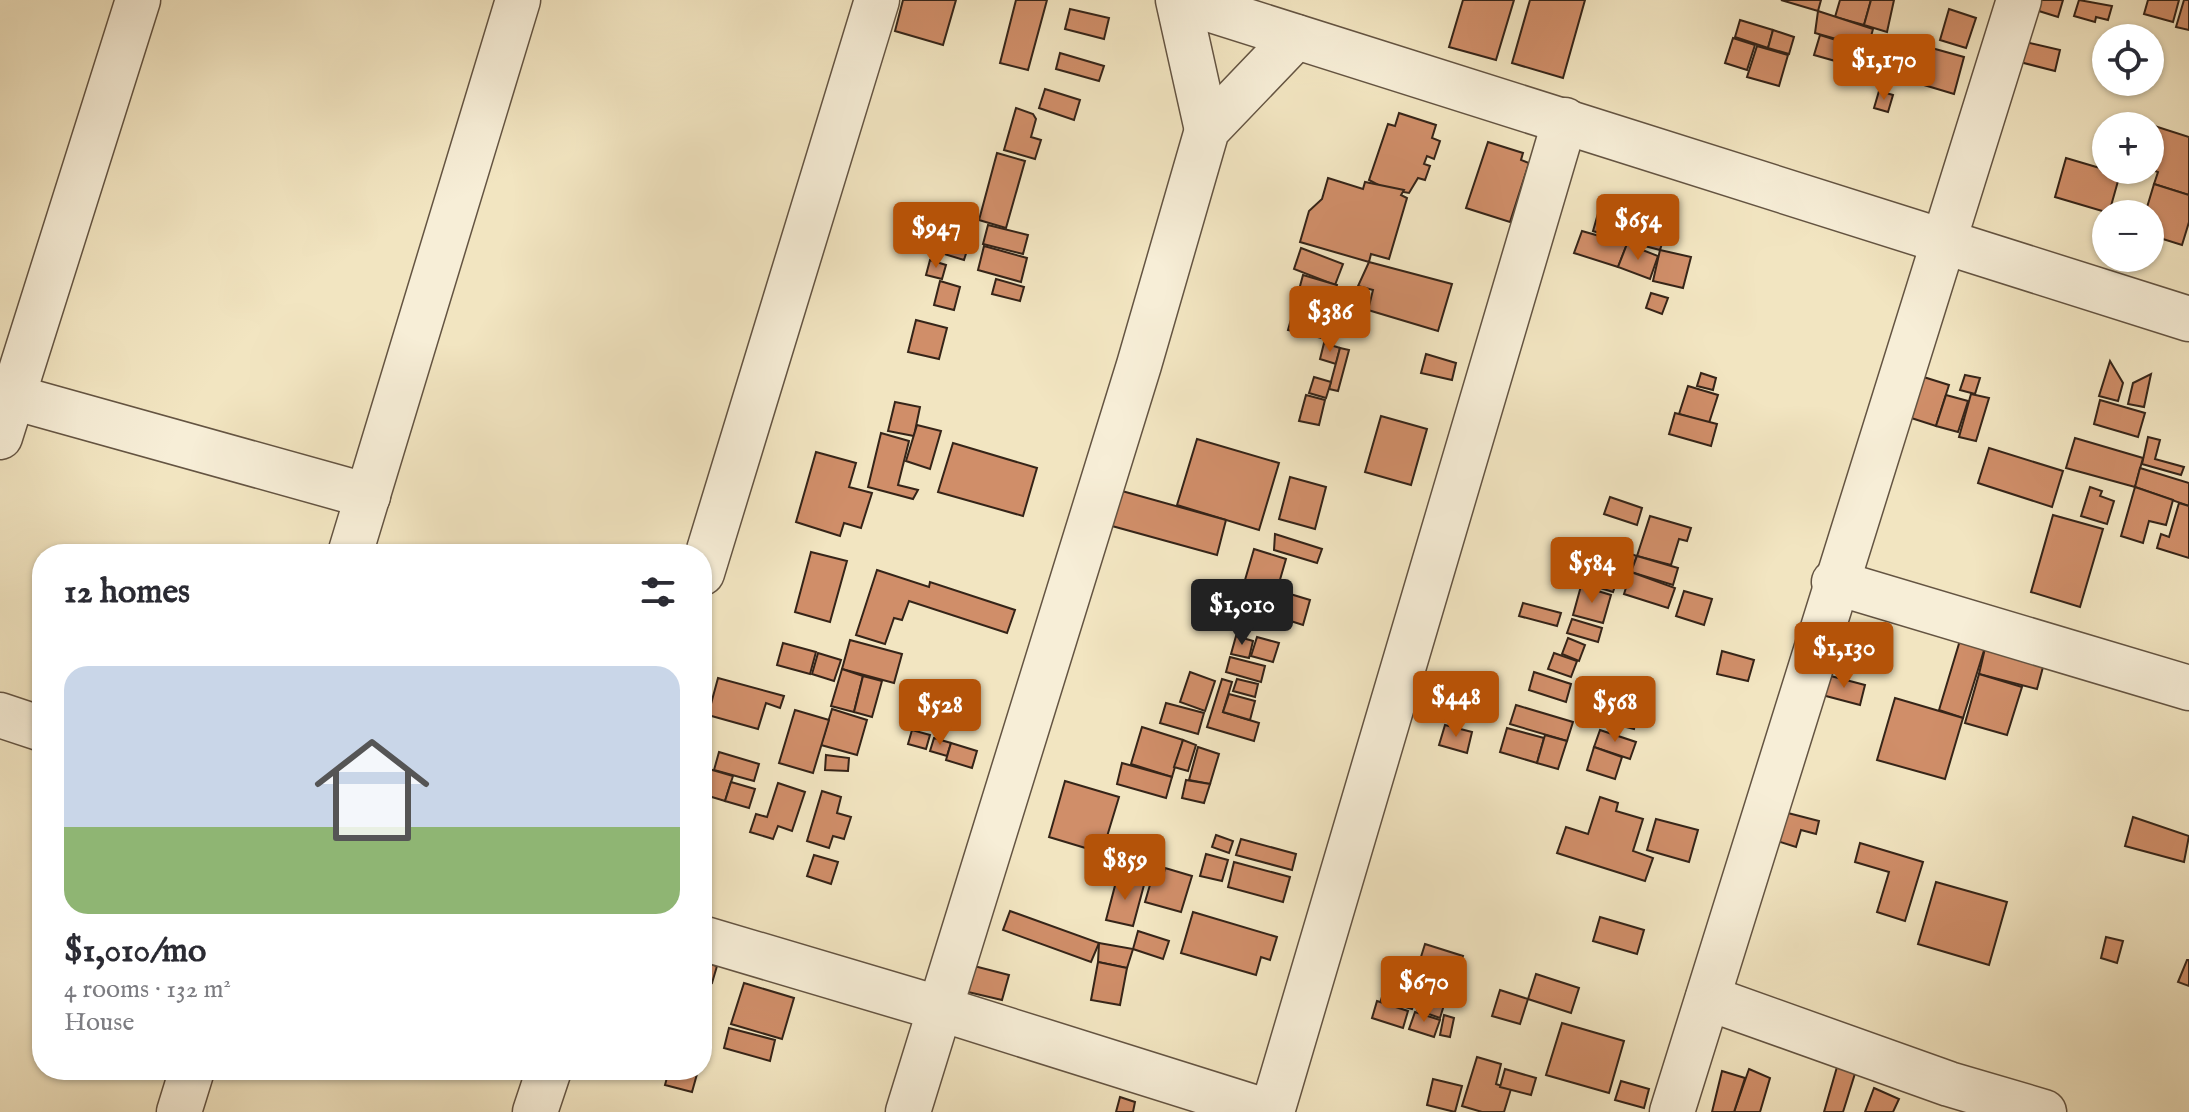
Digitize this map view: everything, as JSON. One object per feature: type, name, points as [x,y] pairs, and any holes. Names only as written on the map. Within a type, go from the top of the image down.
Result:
[{"type":"street","points":[[138,0],[6,417],[368,496]]},
{"type":"street","points":[[353,544],[518,0]]},
{"type":"street","points":[[711,544],[877,0]]},
{"type":"street","points":[[1207,130],[1179,0],[2189,319]]},
{"type":"street","points":[[1672,1112],[1834,582],[1946,241],[2019,0]]},
{"type":"street","points":[[908,1112],[1135,380],[1207,130],[1296,37]]},
{"type":"street","points":[[712,941],[1271,1112],[1565,120]]},
{"type":"street","points":[[1834,582],[2189,688]]},
{"type":"street","points":[[0,715],[32,726]]},
{"type":"street","points":[[1708,998],[1949,1084],[2044,1112]]},
{"type":"street","points":[[179,1112],[189,1080]]},
{"type":"street","points":[[535,1112],[546,1080]]},
{"type":"building","points":[[903,0],[956,0],[943,45],[895,31]]},
{"type":"building","points":[[1016,0],[1047,0],[1028,70],[1000,63]]},
{"type":"building","points":[[1463,0],[1514,0],[1496,60],[1449,47]]},
{"type":"building","points":[[1530,0],[1585,0],[1563,78],[1512,63]]},
{"type":"building","points":[[1781,0],[1821,0],[1818,11]]},
{"type":"building","points":[[1840,0],[1871,0],[1864,25],[1835,17]]},
{"type":"building","points":[[1871,0],[1894,0],[1887,32],[1864,25]]},
{"type":"building","points":[[2027,0],[2063,0],[2058,17],[2026,7]]},
{"type":"building","points":[[2079,0],[2112,6],[2108,20],[2096,17],[2095,22],[2074,16]]},
{"type":"building","points":[[2148,0],[2179,0],[2173,22],[2144,14]]},
{"type":"building","points":[[2184,0],[2189,0],[2189,30],[2176,27]]},
{"type":"building","points":[[1070,9],[1109,18],[1104,39],[1065,29]]},
{"type":"building","points":[[1949,9],[1976,18],[1966,48],[1940,40]]},
{"type":"building","points":[[1818,11],[1873,29],[1868,48],[1815,33]]},
{"type":"building","points":[[1740,20],[1773,30],[1768,48],[1735,37]]},
{"type":"building","points":[[1773,30],[1794,37],[1789,54],[1768,48]]},
{"type":"building","points":[[1820,35],[1865,49],[1860,68],[1814,55]]},
{"type":"building","points":[[1894,36],[1908,40],[1898,73],[1885,69]]},
{"type":"building","points":[[1733,38],[1755,45],[1747,70],[1725,63]]},
{"type":"building","points":[[2017,40],[2060,50],[2055,71],[2012,60]]},
{"type":"building","points":[[1910,42],[1964,57],[1954,94],[1924,85],[1926,78],[1902,71]]},
{"type":"building","points":[[1757,46],[1788,55],[1779,86],[1747,77]]},
{"type":"building","points":[[1060,53],[1104,66],[1099,81],[1056,69]]},
{"type":"building","points":[[1045,89],[1080,100],[1074,120],[1039,108]]},
{"type":"building","points":[[1879,91],[1893,95],[1888,112],[1874,108]]},
{"type":"building","points":[[1016,108],[1033,114],[1036,119],[1031,137],[1041,140],[1035,159],[1004,150]]},
{"type":"building","points":[[1399,113],[1436,125],[1432,138],[1440,141],[1434,159],[1427,156],[1424,164],[1430,166],[1425,180],[1418,178],[1409,193],[1386,189],[1369,180],[1388,124],[1395,126]]},
{"type":"building","points":[[2164,129],[2189,137],[2189,195],[2154,184],[2164,184]]},
{"type":"building","points":[[1488,142],[1523,153],[1521,160],[1529,163],[1510,222],[1466,208]]},
{"type":"building","points":[[997,153],[1025,161],[1006,228],[979,220]]},
{"type":"building","points":[[2066,158],[2092,166],[2092,184],[2117,184],[2113,200],[2092,200],[2092,208],[2055,197]]},
{"type":"building","points":[[1328,178],[1363,189],[1365,182],[1404,190],[1401,195],[1407,198],[1389,259],[1371,254],[1369,262],[1300,242],[1309,211],[1322,199]]},
{"type":"building","points":[[2154,184],[2189,195],[2189,222],[2182,245],[2164,239],[2164,200],[2149,200]]},
{"type":"building","points":[[1601,203],[1641,214],[1633,243],[1593,231]]},
{"type":"building","points":[[921,207],[935,211],[931,222],[917,218]]},
{"type":"building","points":[[937,210],[954,215],[947,237],[969,244],[964,260],[908,243],[916,218],[932,224]]},
{"type":"building","points":[[1641,214],[1668,224],[1660,250],[1633,243]]},
{"type":"building","points":[[988,225],[1028,235],[1023,254],[983,244]]},
{"type":"building","points":[[1582,231],[1627,244],[1618,267],[1574,253]]},
{"type":"building","points":[[1627,244],[1658,256],[1650,279],[1618,267]]},
{"type":"building","points":[[984,246],[1027,258],[1021,282],[978,270]]},
{"type":"building","points":[[1301,248],[1343,264],[1335,285],[1294,269]]},
{"type":"building","points":[[1660,250],[1691,257],[1683,288],[1653,281]]},
{"type":"building","points":[[930,260],[946,265],[942,279],[926,275]]},
{"type":"building","points":[[1369,262],[1452,284],[1438,331],[1368,310],[1373,290],[1358,286]]},
{"type":"building","points":[[1303,275],[1337,285],[1326,325],[1292,316]]},
{"type":"building","points":[[996,279],[1024,287],[1020,301],[992,294]]},
{"type":"building","points":[[940,281],[960,287],[954,310],[934,305]]},
{"type":"building","points":[[1651,293],[1668,298],[1662,314],[1646,308]]},
{"type":"building","points":[[1292,316],[1326,325],[1322,338],[1288,330]]},
{"type":"building","points":[[916,320],[947,328],[939,359],[908,352]]},
{"type":"building","points":[[1324,343],[1340,348],[1336,364],[1320,359]]},
{"type":"building","points":[[1340,348],[1349,350],[1338,391],[1329,389]]},
{"type":"building","points":[[1426,354],[1456,363],[1452,380],[1421,373]]},
{"type":"building","points":[[2110,361],[2123,383],[2118,401],[2099,396]]},
{"type":"building","points":[[1701,373],[1716,378],[1713,390],[1697,386]]},
{"type":"building","points":[[1914,374],[1949,385],[1936,426],[1902,415]]},
{"type":"building","points":[[2151,374],[2144,407],[2128,404],[2133,383]]},
{"type":"building","points":[[1965,375],[1980,378],[1975,394],[1960,390]]},
{"type":"building","points":[[1314,377],[1331,382],[1326,398],[1309,393]]},
{"type":"building","points":[[1688,386],[1718,395],[1709,423],[1679,414]]},
{"type":"building","points":[[1971,394],[1989,398],[1976,441],[1959,437]]},
{"type":"building","points":[[1306,395],[1325,400],[1319,425],[1299,421]]},
{"type":"building","points":[[1946,395],[1968,401],[1958,432],[1936,426]]},
{"type":"building","points":[[2100,400],[2145,413],[2138,437],[2094,424]]},
{"type":"building","points":[[895,402],[920,407],[914,436],[888,431]]},
{"type":"building","points":[[1675,413],[1717,424],[1711,446],[1669,434]]},
{"type":"building","points":[[1381,416],[1427,429],[1411,485],[1365,472]]},
{"type":"building","points":[[917,425],[941,431],[930,469],[906,461]]},
{"type":"building","points":[[881,433],[909,441],[898,485],[918,490],[913,499],[868,487]]},
{"type":"building","points":[[2148,437],[2160,440],[2155,459],[2184,467],[2181,475],[2142,464]]},
{"type":"building","points":[[2075,438],[2143,458],[2135,487],[2066,468]]},
{"type":"building","points":[[1197,439],[1279,463],[1259,530],[1177,505]]},
{"type":"building","points":[[953,443],[1037,468],[1023,516],[938,492]]},
{"type":"building","points":[[1989,448],[2063,471],[2052,507],[1978,483]]},
{"type":"building","points":[[816,452],[856,463],[849,487],[872,493],[861,528],[844,523],[840,536],[796,522]]},
{"type":"building","points":[[2140,468],[2189,483],[2189,506],[2135,487]]},
{"type":"building","points":[[1290,477],[1326,487],[1315,529],[1279,519]]},
{"type":"building","points":[[2090,487],[2102,491],[2100,496],[2114,501],[2107,524],[2081,516]]},
{"type":"building","points":[[2135,487],[2173,500],[2166,525],[2149,521],[2143,543],[2121,536]]},
{"type":"building","points":[[1122,491],[1226,520],[1217,555],[1112,526]]},
{"type":"building","points":[[1610,497],[1642,508],[1637,525],[1604,514]]},
{"type":"building","points":[[2179,503],[2189,506],[2189,558],[2157,548],[2161,534],[2169,537]]},
{"type":"building","points":[[2053,515],[2103,529],[2080,607],[2031,592]]},
{"type":"building","points":[[1650,516],[1691,528],[1687,541],[1679,539],[1671,565],[1637,556]]},
{"type":"building","points":[[1275,534],[1322,549],[1317,563],[1274,550]]},
{"type":"building","points":[[1254,549],[1286,559],[1277,590],[1310,600],[1303,625],[1238,604]]},
{"type":"building","points":[[1617,549],[1637,556],[1631,572],[1611,565]]},
{"type":"building","points":[[811,552],[847,561],[830,622],[795,612]]},
{"type":"building","points":[[1637,556],[1678,568],[1673,585],[1631,572]]},
{"type":"building","points":[[1589,568],[1618,577],[1613,592],[1584,583]]},
{"type":"building","points":[[877,570],[929,587],[930,582],[1015,610],[1007,633],[909,601],[902,620],[894,618],[885,644],[856,635]]},
{"type":"building","points":[[1631,572],[1675,588],[1668,608],[1624,594]]},
{"type":"building","points":[[1581,586],[1611,595],[1603,623],[1573,615]]},
{"type":"building","points":[[1684,591],[1712,599],[1704,625],[1676,616]]},
{"type":"building","points":[[1523,603],[1561,613],[1557,626],[1519,616]]},
{"type":"building","points":[[1572,619],[1602,628],[1598,642],[1567,633]]},
{"type":"building","points":[[1236,636],[1253,641],[1249,658],[1231,654]]},
{"type":"building","points":[[1257,637],[1279,643],[1273,662],[1251,656]]},
{"type":"building","points":[[1961,637],[1986,644],[1963,718],[1939,710]]},
{"type":"building","points":[[1568,638],[1585,645],[1579,661],[1562,654]]},
{"type":"building","points":[[850,640],[902,654],[894,683],[842,669]]},
{"type":"building","points":[[783,643],[816,652],[810,674],[777,665]]},
{"type":"building","points":[[1986,644],[2043,667],[2037,689],[1979,674]]},
{"type":"building","points":[[1722,651],[1754,660],[1748,681],[1717,674]]},
{"type":"building","points":[[818,653],[841,660],[834,681],[812,674]]},
{"type":"building","points":[[1554,653],[1577,661],[1571,677],[1548,669]]},
{"type":"building","points":[[1230,657],[1265,666],[1261,682],[1226,672]]},
{"type":"building","points":[[842,669],[863,676],[854,712],[831,706]]},
{"type":"building","points":[[1190,672],[1215,681],[1205,711],[1180,702]]},
{"type":"building","points":[[1534,672],[1571,684],[1566,702],[1529,690]]},
{"type":"building","points":[[1979,674],[2022,687],[2007,735],[1965,723]]},
{"type":"building","points":[[1827,675],[1865,685],[1860,705],[1822,695]]},
{"type":"building","points":[[863,676],[882,681],[872,717],[854,712]]},
{"type":"building","points":[[718,678],[784,696],[780,708],[766,703],[758,729],[712,716],[712,700]]},
{"type":"building","points":[[1222,679],[1232,682],[1223,712],[1259,723],[1254,741],[1207,727]]},
{"type":"building","points":[[1237,679],[1258,684],[1255,697],[1233,691]]},
{"type":"building","points":[[1229,694],[1255,701],[1250,720],[1223,712]]},
{"type":"building","points":[[1584,697],[1638,711],[1634,729],[1579,715]]},
{"type":"building","points":[[1895,698],[1963,718],[1945,779],[1877,760]]},
{"type":"building","points":[[1166,703],[1204,713],[1198,734],[1160,723]]},
{"type":"building","points":[[1516,705],[1573,722],[1567,741],[1510,724]]},
{"type":"building","points":[[832,709],[867,720],[857,755],[821,745]]},
{"type":"building","points":[[795,710],[829,720],[813,773],[779,763]]},
{"type":"building","points":[[1445,725],[1472,732],[1467,753],[1439,745]]},
{"type":"building","points":[[1142,727],[1183,740],[1172,777],[1131,764]]},
{"type":"building","points":[[1507,728],[1544,738],[1537,763],[1500,752]]},
{"type":"building","points":[[912,730],[930,735],[926,749],[908,744]]},
{"type":"building","points":[[1600,730],[1636,742],[1630,759],[1594,747]]},
{"type":"building","points":[[1545,735],[1567,741],[1558,769],[1537,763]]},
{"type":"building","points":[[934,738],[951,743],[947,756],[930,751]]},
{"type":"building","points":[[1183,740],[1196,745],[1188,771],[1174,767]]},
{"type":"building","points":[[951,743],[977,751],[972,768],[946,760]]},
{"type":"building","points":[[1198,747],[1219,754],[1210,784],[1189,780]]},
{"type":"building","points":[[1594,747],[1622,757],[1615,779],[1587,770]]},
{"type":"building","points":[[719,752],[759,764],[754,781],[714,770]]},
{"type":"building","points":[[826,755],[849,758],[848,771],[825,770]]},
{"type":"building","points":[[1122,763],[1172,777],[1166,798],[1117,784]]},
{"type":"building","points":[[712,770],[733,776],[725,801],[712,797]]},
{"type":"building","points":[[1186,780],[1210,784],[1204,803],[1182,798]]},
{"type":"building","points":[[1065,781],[1119,797],[1102,853],[1049,837]]},
{"type":"building","points":[[731,782],[755,789],[749,808],[725,801]]},
{"type":"building","points":[[778,783],[805,792],[792,831],[778,826],[773,839],[750,832],[756,814],[767,817]]},
{"type":"building","points":[[822,791],[841,797],[837,813],[851,817],[844,839],[833,836],[829,848],[807,841]]},
{"type":"building","points":[[1600,797],[1618,803],[1616,811],[1643,819],[1633,851],[1653,858],[1645,881],[1557,853],[1566,827],[1588,834]]},
{"type":"building","points":[[1784,812],[1819,821],[1816,834],[1801,830],[1796,847],[1777,841]]},
{"type":"building","points":[[2133,817],[2189,836],[2184,862],[2125,846]]},
{"type":"building","points":[[1656,819],[1698,830],[1689,862],[1647,850]]},
{"type":"building","points":[[1216,835],[1233,841],[1229,853],[1212,847]]},
{"type":"building","points":[[1241,839],[1296,854],[1292,870],[1236,855]]},
{"type":"building","points":[[1860,843],[1923,862],[1905,921],[1877,912],[1889,872],[1855,862]]},
{"type":"building","points":[[1206,854],[1228,860],[1222,881],[1200,876]]},
{"type":"building","points":[[814,855],[838,862],[831,884],[807,876]]},
{"type":"building","points":[[1234,862],[1290,877],[1283,902],[1228,887]]},
{"type":"building","points":[[1165,868],[1192,876],[1181,912],[1145,902],[1152,878],[1162,881]]},
{"type":"building","points":[[1117,878],[1144,885],[1133,926],[1106,920]]},
{"type":"building","points":[[1936,882],[2007,902],[1989,965],[1918,944]]},
{"type":"building","points":[[1010,911],[1099,943],[1091,962],[1003,930]]},
{"type":"building","points":[[1193,912],[1277,937],[1270,960],[1261,957],[1256,975],[1181,953]]},
{"type":"building","points":[[1600,917],[1644,930],[1637,954],[1593,941]]},
{"type":"building","points":[[1138,931],[1169,941],[1163,959],[1133,949]]},
{"type":"building","points":[[2106,937],[2123,941],[2117,963],[2101,958]]},
{"type":"building","points":[[1099,943],[1133,949],[1127,968],[1098,962]]},
{"type":"building","points":[[1425,944],[1463,956],[1458,972],[1420,960]]},
{"type":"building","points":[[2189,960],[2189,986],[2178,982]]},
{"type":"building","points":[[1098,962],[1127,968],[1120,1005],[1091,1000]]},
{"type":"building","points":[[712,965],[717,966],[712,983]]},
{"type":"building","points":[[974,966],[1009,975],[1002,1000],[968,992]]},
{"type":"building","points":[[1390,972],[1421,981],[1412,1009],[1381,1000]]},
{"type":"building","points":[[1536,974],[1579,988],[1571,1013],[1528,999]]},
{"type":"building","points":[[744,983],[794,998],[782,1039],[731,1024]]},
{"type":"building","points":[[1425,985],[1448,992],[1440,1018],[1417,1010]]},
{"type":"building","points":[[1500,990],[1528,999],[1520,1024],[1492,1016]]},
{"type":"building","points":[[1377,1001],[1408,1011],[1403,1028],[1372,1018]]},
{"type":"building","points":[[1415,1012],[1440,1020],[1434,1037],[1409,1029]]},
{"type":"building","points":[[1444,1015],[1454,1018],[1450,1037],[1440,1035]]},
{"type":"building","points":[[1562,1023],[1624,1041],[1609,1093],[1546,1075]]},
{"type":"building","points":[[729,1028],[775,1040],[770,1061],[724,1048]]},
{"type":"building","points":[[1477,1057],[1501,1064],[1496,1084],[1511,1089],[1504,1112],[1482,1112],[1462,1106]]},
{"type":"building","points":[[1839,1060],[1857,1067],[1843,1112],[1824,1112]]},
{"type":"building","points":[[1505,1069],[1536,1078],[1531,1095],[1500,1087]]},
{"type":"building","points":[[1749,1069],[1770,1078],[1760,1112],[1734,1112]]},
{"type":"building","points":[[1722,1071],[1745,1078],[1734,1112],[1712,1112]]},
{"type":"building","points":[[1433,1079],[1462,1086],[1455,1112],[1427,1105]]},
{"type":"building","points":[[666,1080],[695,1080],[692,1092],[665,1085]]},
{"type":"building","points":[[1621,1081],[1649,1089],[1644,1108],[1615,1100]]},
{"type":"building","points":[[1874,1088],[1899,1099],[1893,1112],[1865,1112]]},
{"type":"building","points":[[1120,1097],[1135,1102],[1133,1112],[1116,1112]]}]
